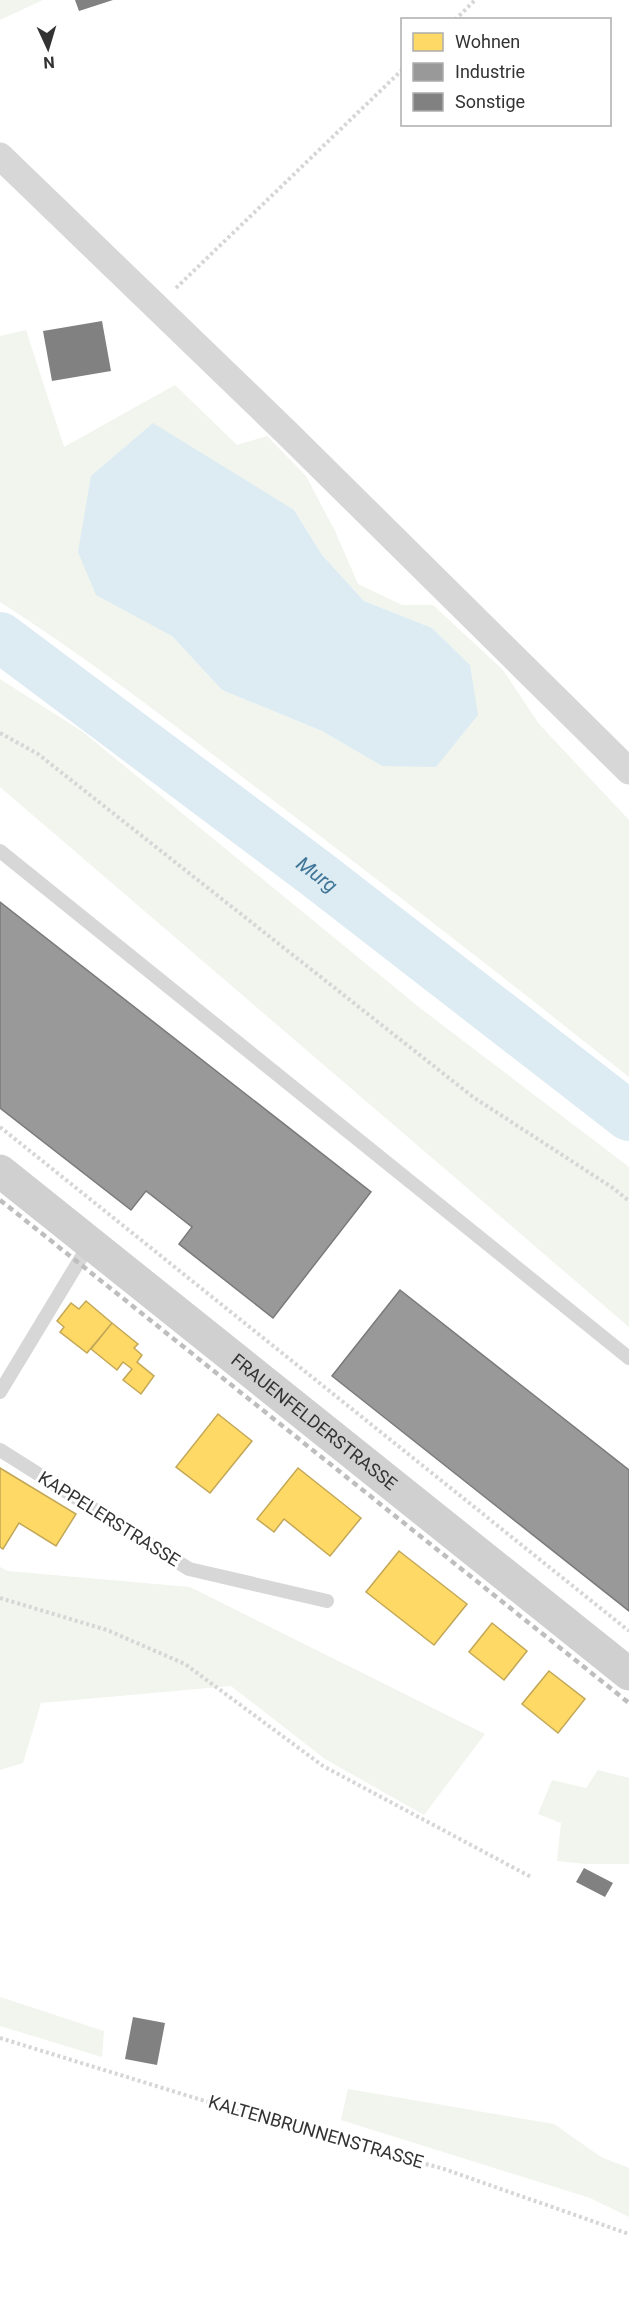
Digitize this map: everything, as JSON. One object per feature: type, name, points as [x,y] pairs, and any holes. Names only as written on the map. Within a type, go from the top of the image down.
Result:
[{"type":"main road","name":"FRAUENFELDERSTRASSE","points":[[0,1171],[629,1674]]},
{"type":"street","points":[[0,156],[286,432],[629,771]]},
{"type":"lane","points":[[0,851],[629,1358]]},
{"type":"lane","points":[[0,1392],[90,1243]]},
{"type":"lane","name":"KAPPELERSTRASSE","points":[[0,1450],[189,1569],[327,1601]]},
{"type":"path","points":[[457,18],[475,0]]},
{"type":"path","points":[[156,308],[401,71]]},
{"type":"path","points":[[0,733],[39,754],[473,1097],[613,1188],[629,1201]]},
{"type":"path","points":[[0,1127],[629,1631]]},
{"type":"path","points":[[0,1598],[107,1630],[185,1664],[323,1766],[531,1877]]},
{"type":"path","name":"KALTENBRUNNENSTRASSE","points":[[0,2038],[270,2121],[444,2169],[629,2234]]},
{"type":"shaded area","points":[[0,0],[43,0],[0,20]]},
{"type":"shaded area","points":[[26,330],[64,447],[175,385],[237,445],[267,436],[306,476],[335,531],[358,584],[402,605],[433,605],[503,670],[539,724],[629,820],[629,1077],[395,893],[160,714],[65,645],[0,602],[0,336]],"holes":[[[294,510],[322,555],[364,601],[432,628],[470,665],[382,766],[322,731],[222,690],[172,636]]]},
{"type":"shaded area","points":[[153,423],[294,510],[322,555],[364,601],[432,628],[470,665],[478,715],[436,767],[382,766],[322,731],[222,690],[172,636],[96,595],[78,552],[91,476]]},
{"type":"shaded area","points":[[0,679],[83,732],[420,1008],[629,1167],[629,1327],[0,787]]},
{"type":"shaded area","points":[[0,1567],[8,1571],[190,1587],[485,1734],[424,1815],[325,1759],[231,1686],[41,1703],[23,1763],[0,1770]]},
{"type":"shaded area","points":[[598,1770],[629,1778],[629,1864],[585,1864],[557,1861],[561,1823],[538,1814],[552,1780],[586,1788]]},
{"type":"shaded area","points":[[0,1997],[104,2031],[102,2057],[0,2026]]},
{"type":"shaded area","points":[[348,2089],[554,2124],[601,2157],[629,2168],[629,2217],[590,2198],[341,2120]]},
{"type":"building: Wohnen","points":[[86,1301],[112,1323],[87,1353],[60,1332],[64,1327],[57,1321],[71,1303],[79,1309]]},
{"type":"building: Wohnen","points":[[112,1323],[138,1344],[134,1348],[142,1355],[137,1362],[154,1376],[141,1394],[123,1380],[132,1369],[123,1362],[117,1370],[91,1349]]},
{"type":"building: Wohnen","points":[[218,1414],[252,1441],[210,1493],[176,1467]]},
{"type":"building: Wohnen","points":[[0,1468],[76,1514],[56,1546],[19,1523],[3,1549],[0,1547]]},
{"type":"building: Wohnen","points":[[298,1468],[361,1518],[330,1556],[284,1519],[274,1532],[257,1519]]},
{"type":"building: Wohnen","points":[[399,1551],[467,1604],[434,1645],[366,1592]]},
{"type":"building: Wohnen","points":[[492,1623],[527,1651],[504,1680],[469,1652]]},
{"type":"building: Wohnen","points":[[549,1671],[585,1699],[558,1733],[522,1704]]},
{"type":"building: Industrie","points":[[0,902],[371,1192],[273,1318],[179,1244],[192,1227],[146,1191],[131,1210],[0,1108]]},
{"type":"building: Industrie","points":[[400,1290],[629,1470],[629,1611],[332,1376]]},
{"type":"building: Sonstige","points":[[75,0],[113,0],[79,11]]},
{"type":"building: Sonstige","points":[[102,321],[111,371],[52,381],[43,331]]},
{"type":"building: Sonstige","points":[[584,1868],[613,1883],[605,1897],[576,1882]]},
{"type":"building: Sonstige","points":[[133,2017],[165,2023],[157,2065],[125,2059]]},
{"type":"waterway","name":"Murg","points":[[0,637],[318,875],[629,1116]]},
{"type":"railway","points":[[0,1200],[629,1703]]}]
